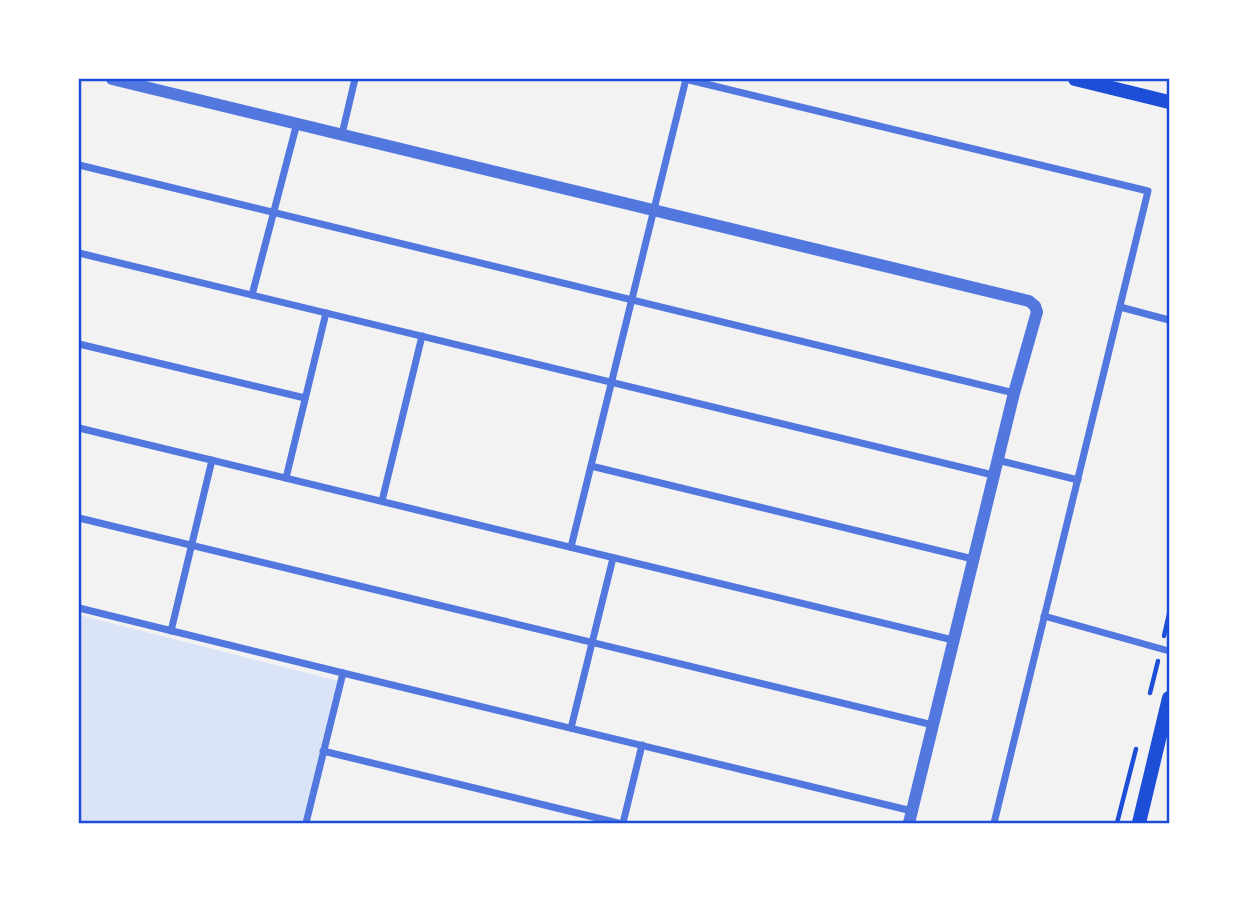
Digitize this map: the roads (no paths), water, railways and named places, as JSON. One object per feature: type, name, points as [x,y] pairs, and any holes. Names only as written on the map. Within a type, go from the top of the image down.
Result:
[{"type":"main road","points":[[1075,79],[1169,102]]},
{"type":"main road","points":[[1139,823],[1169,698]]},
{"type":"street","points":[[79,608],[642,745],[910,817],[993,475],[1037,312],[1029,301],[111,79]]},
{"type":"street","points":[[342,134],[355,79]]},
{"type":"street","points":[[571,547],[686,79],[1148,191],[994,823]]},
{"type":"street","points":[[252,295],[297,124]]},
{"type":"street","points":[[79,165],[1014,393]]},
{"type":"street","points":[[79,253],[993,475]]},
{"type":"street","points":[[1120,307],[1169,320]]},
{"type":"street","points":[[286,478],[326,313]]},
{"type":"street","points":[[382,501],[422,336]]},
{"type":"street","points":[[79,344],[305,398]]},
{"type":"street","points":[[79,428],[953,640]]},
{"type":"street","points":[[171,631],[212,460]]},
{"type":"street","points":[[997,460],[1077,480]]},
{"type":"street","points":[[591,466],[973,559]]},
{"type":"street","points":[[79,518],[933,725]]},
{"type":"street","points":[[572,728],[613,558]]},
{"type":"street","points":[[1044,616],[1169,651]]},
{"type":"street","points":[[306,823],[344,673]]},
{"type":"street","points":[[323,751],[621,823],[642,745]]}]
